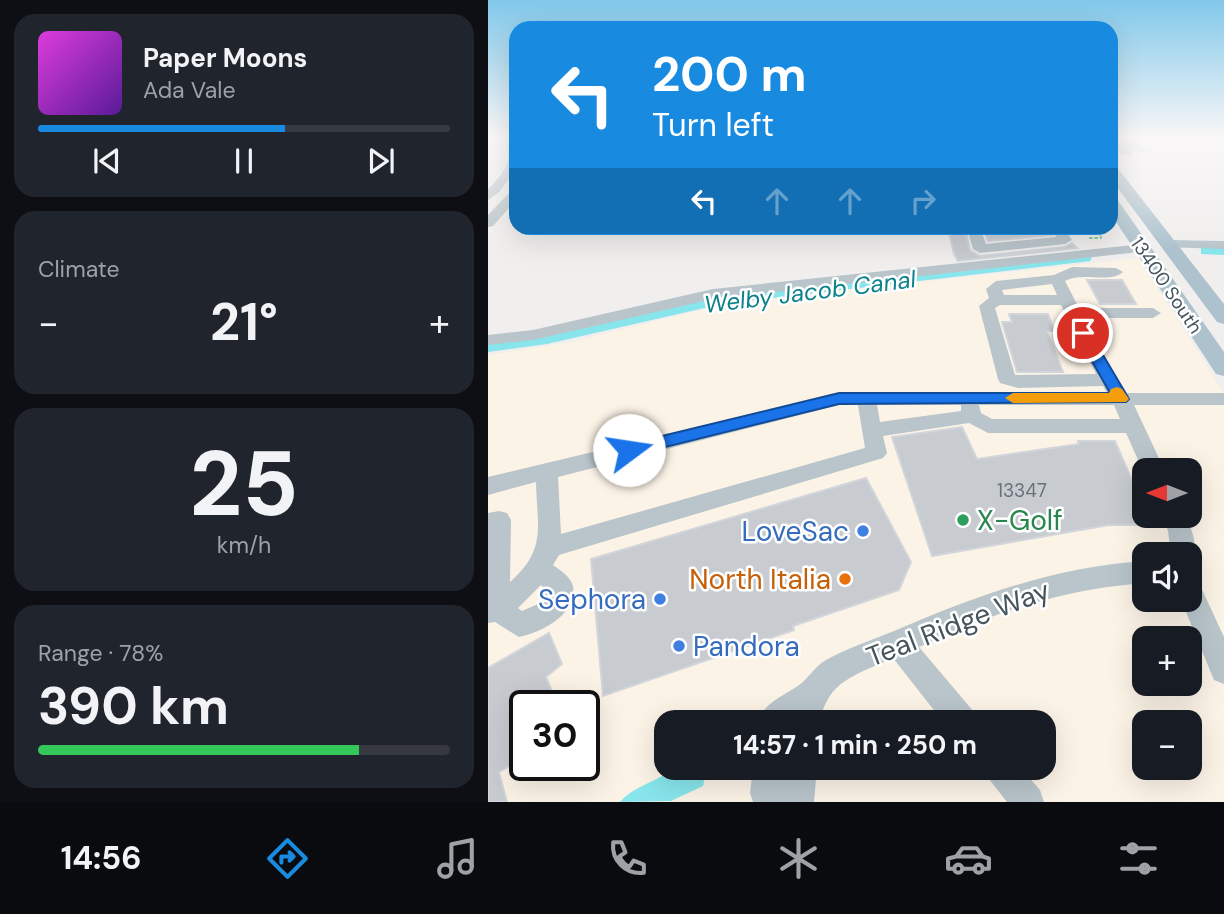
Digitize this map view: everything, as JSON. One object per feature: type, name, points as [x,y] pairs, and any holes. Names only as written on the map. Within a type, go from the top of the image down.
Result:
[{"type":"main road","name":"13400 South","points":[[1118,178],[1224,318]]},
{"type":"main road","name":"13400 South","points":[[1118,216],[1143,248],[1224,369]]},
{"type":"street","points":[[488,196],[507,174]]},
{"type":"street","points":[[488,223],[509,200]]},
{"type":"street","points":[[976,235],[980,249],[1065,240],[1062,235]]},
{"type":"street","points":[[1168,244],[1224,245]]},
{"type":"street","points":[[488,340],[533,335],[713,294],[1143,248]]},
{"type":"street","points":[[997,300],[994,289],[1001,284],[1057,279],[1072,271],[1116,272]]},
{"type":"street","points":[[1057,279],[1092,353],[1121,399],[1148,458]]},
{"type":"street","points":[[1109,380],[1018,382],[1007,379],[987,306],[997,300],[1153,313]]},
{"type":"street","points":[[488,485],[818,402],[866,397],[970,407],[1121,399],[1224,399]]},
{"type":"street","points":[[492,611],[527,585],[545,558],[876,453],[866,397]]},
{"type":"street","points":[[970,407],[988,426],[1133,426]]},
{"type":"street","points":[[872,430],[970,407]]},
{"type":"street","points":[[492,611],[519,624],[533,622],[551,611],[559,598],[560,586],[545,558],[547,471]]},
{"type":"street","points":[[488,523],[499,520],[492,611]]},
{"type":"street","name":"Teal Ridge Way","points":[[809,709],[825,677],[837,669],[980,608],[1100,575],[1132,573]]},
{"type":"street","points":[[1199,612],[1224,670]]},
{"type":"street","points":[[768,780],[766,793],[773,802]]},
{"type":"street","points":[[798,802],[800,780]]},
{"type":"street","points":[[1010,780],[1028,802]]},
{"type":"lane","points":[[898,643],[952,710]]},
{"type":"path","points":[[1089,238],[1101,238],[1100,235]]},
{"type":"shaded area","points":[[1138,258],[1224,393],[1224,802],[488,802],[488,355],[572,342],[729,303]]},
{"type":"water","points":[[655,780],[704,780],[703,786],[671,801],[620,802],[632,791]]},
{"type":"building","points":[[950,235],[967,235],[970,250],[980,256],[1065,247],[1072,243],[1077,248],[958,261]]},
{"type":"building","points":[[986,235],[1052,235],[988,241]]},
{"type":"building","points":[[1087,280],[1122,280],[1136,304],[1100,304]]},
{"type":"building","points":[[1009,314],[1048,314],[1054,331],[1047,331],[1063,372],[1017,372],[1002,322],[1012,322]]},
{"type":"building","points":[[962,427],[977,459],[1079,444],[1078,441],[1115,441],[1132,480],[1132,525],[1109,525],[932,556],[892,437]]},
{"type":"building","points":[[866,478],[911,562],[899,590],[793,626],[794,630],[603,696],[591,559]]},
{"type":"building","points":[[549,633],[562,664],[546,677],[552,690],[509,690],[509,766],[499,772],[507,802],[488,802],[488,668]]},
{"type":"waterway","name":"Welby Jacob Canal","points":[[1206,251],[1224,251]]},
{"type":"waterway","name":"Welby Jacob Canal","points":[[488,347],[547,340],[722,300],[1085,258]]},
{"type":"slow traffic","points":[[1013,398],[1121,399],[1117,393]]},
{"type":"place","name":"X-Golf","points":[[963,520]]},
{"type":"place","name":"LoveSac","points":[[863,531]]},
{"type":"place","name":"North Italia","points":[[845,579]]},
{"type":"place","name":"Sephora","points":[[660,599]]},
{"type":"place","name":"Pandora","points":[[679,646]]},
{"type":"route","points":[[629,450],[839,398],[1121,399],[1092,353],[1083,333]]}]
